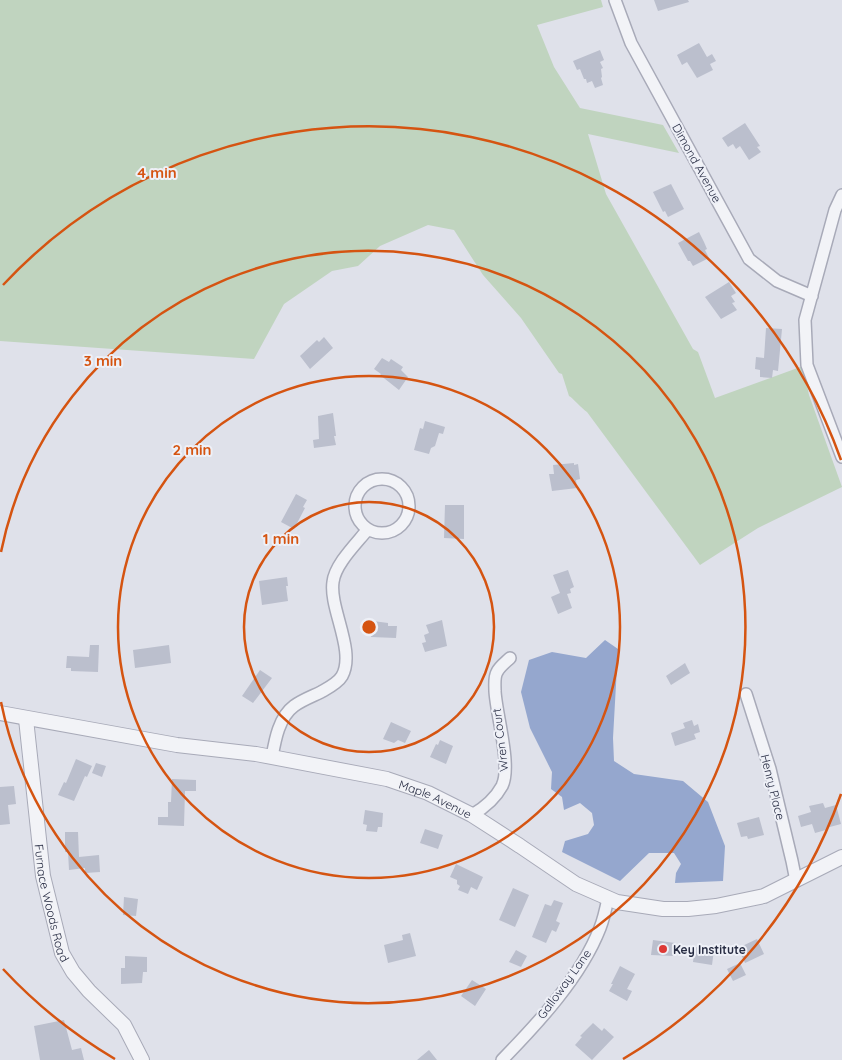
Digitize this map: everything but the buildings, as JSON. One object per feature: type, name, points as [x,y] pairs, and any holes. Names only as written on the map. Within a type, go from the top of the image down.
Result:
[{"type":"street","name":"Dimond Avenue","points":[[615,0],[631,43],[749,259],[777,281],[811,299]]},
{"type":"street","points":[[842,195],[835,210],[806,320],[807,365],[842,457]]},
{"type":"street","points":[[374,480],[393,481],[405,492],[408,500],[409,509],[406,517],[394,530],[377,532],[368,528],[362,524],[358,517],[356,501],[358,494],[363,487],[374,480]]},
{"type":"street","points":[[272,757],[274,741],[280,725],[293,707],[327,689],[342,676],[345,666],[345,655],[342,631],[333,592],[333,582],[341,564],[368,528]]},
{"type":"street","name":"Wren Court","points":[[472,815],[492,799],[502,786],[504,779],[502,736],[495,702],[495,677],[497,671],[510,658]]},
{"type":"street","name":"Henry Place","points":[[746,694],[770,769],[796,881]]},
{"type":"street","name":"Maple Avenue","points":[[0,713],[177,745],[272,757],[387,779],[428,793],[472,815],[520,846],[552,870],[576,884],[617,902],[663,909],[716,906],[764,896],[842,857]]},
{"type":"street","name":"Furnace Woods Road","points":[[26,719],[43,876],[62,953],[73,972],[89,991],[124,1025],[142,1060]]},
{"type":"street","name":"Galloway Lane","points":[[502,1060],[531,1030],[589,951],[600,927],[608,898]]},
{"type":"green space","points":[[0,0],[601,0],[603,7],[537,25],[554,67],[580,108],[663,125],[679,153],[588,134],[606,194],[693,349],[698,352],[715,398],[803,366],[809,395],[842,487],[758,528],[700,565],[587,412],[569,396],[562,374],[559,373],[521,318],[483,275],[454,230],[428,225],[380,246],[358,266],[332,271],[284,304],[254,359],[0,341]]},
{"type":"water","points":[[605,640],[618,649],[613,738],[614,761],[634,774],[683,781],[708,802],[725,846],[723,881],[675,883],[676,873],[681,864],[674,853],[649,853],[620,881],[562,852],[565,841],[588,834],[594,825],[592,813],[580,803],[564,810],[562,797],[551,789],[552,772],[530,728],[521,692],[529,660],[552,652],[586,658]]},
{"type":"place","name":"Key Institute","points":[[663,949]]}]
